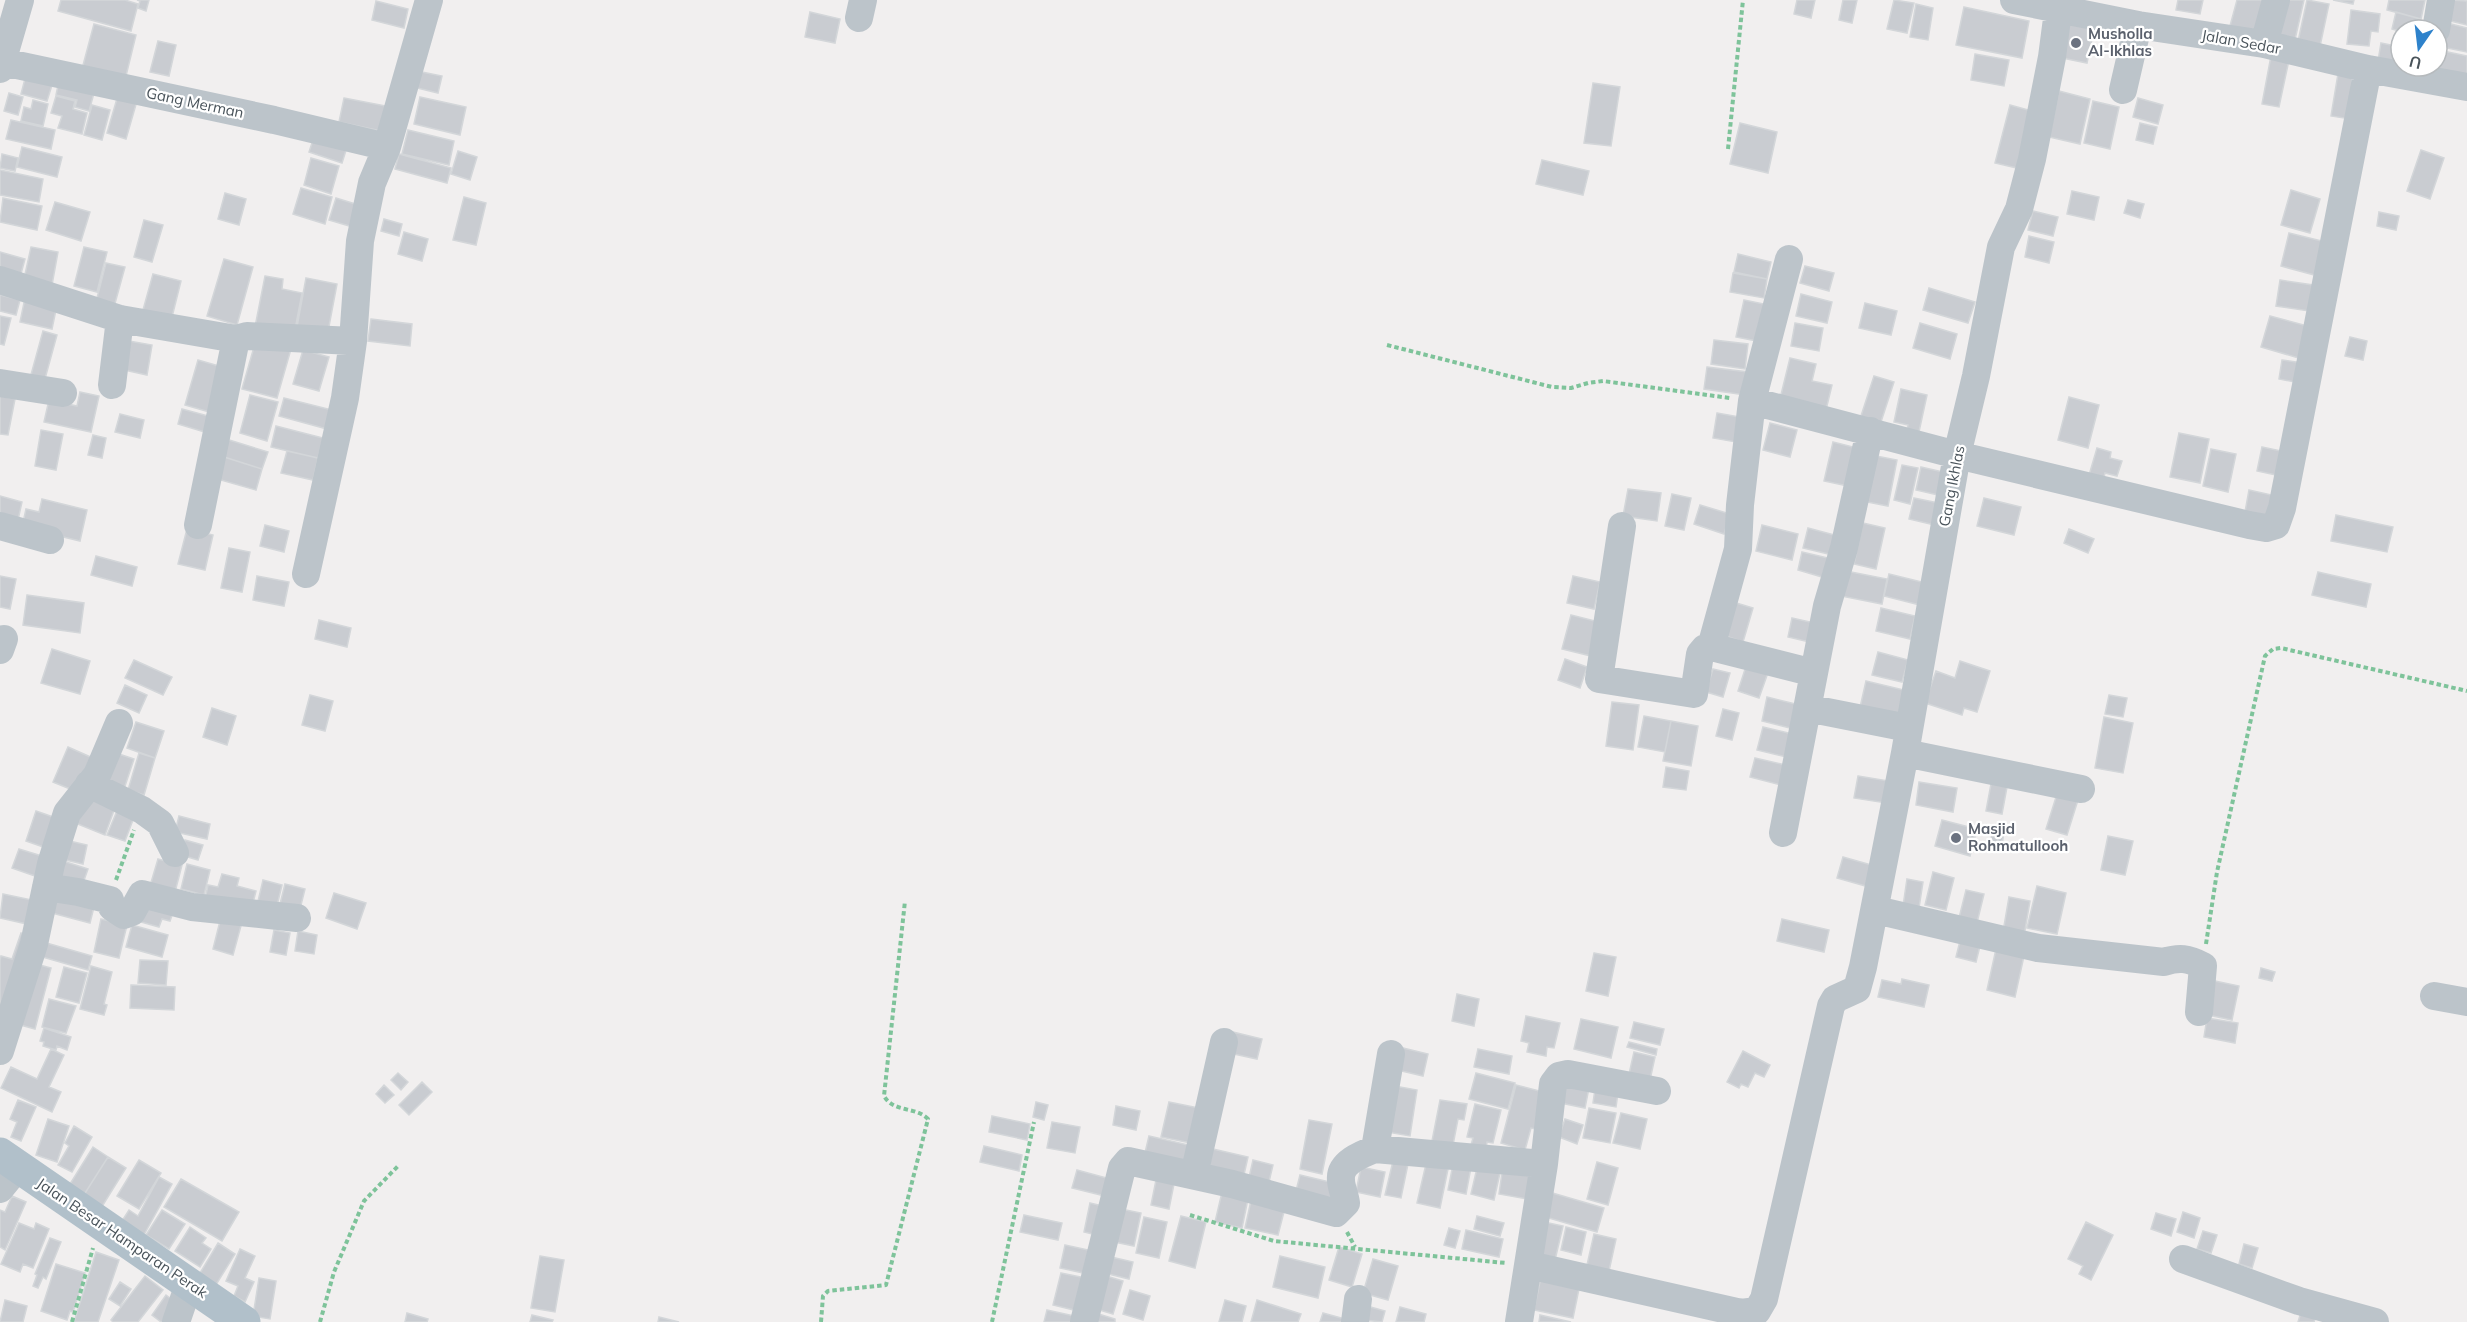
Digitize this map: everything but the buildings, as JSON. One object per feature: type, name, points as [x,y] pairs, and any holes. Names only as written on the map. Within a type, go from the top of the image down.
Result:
[{"type":"main road","name":"Jalan Besar Hamparan Perak","points":[[6,1170],[100,1224],[244,1322]]},
{"type":"street","points":[[1,66],[20,0]]},
{"type":"street","points":[[306,574],[345,398],[353,341],[360,242],[372,183],[387,147],[429,0]]},
{"type":"street","name":"Jalan Sedar","points":[[2014,0],[2058,10],[2093,8],[2138,25],[2264,44],[2368,69],[2389,70]]},
{"type":"street","points":[[2264,44],[2276,0]]},
{"type":"street","points":[[2438,18],[2442,0]]},
{"type":"street","name":"Gang Ikhlas","points":[[1529,1265],[1742,1313],[1757,1311],[1764,1299],[1831,1006],[1835,999],[1857,989],[1876,910],[1957,455],[1976,376],[2001,248],[2019,209],[2032,159],[2052,57],[2058,10]]},
{"type":"street","points":[[2123,90],[2138,25]]},
{"type":"street","name":"Gang Merman","points":[[1,66],[274,120],[387,147]]},
{"type":"street","points":[[1752,401],[1957,455],[2249,525],[2266,528],[2276,525],[2282,508],[2368,69]]},
{"type":"street","name":"Jalan Sedar","points":[[2442,78],[2467,87]]},
{"type":"street","points":[[1711,647],[1738,549],[1752,401],[1789,259]]},
{"type":"street","points":[[0,280],[120,319],[236,339],[247,336],[353,341]]},
{"type":"street","points":[[112,385],[120,319]]},
{"type":"street","points":[[198,525],[236,339]]},
{"type":"street","points":[[0,383],[63,393]]},
{"type":"street","points":[[1783,833],[1827,606],[1844,548],[1870,431]]},
{"type":"street","points":[[0,526],[50,540]]},
{"type":"street","points":[[1623,526],[1599,679],[1694,694],[1700,654],[1705,648],[1711,647],[1814,673]]},
{"type":"street","points":[[1807,708],[1906,740],[2081,789]]},
{"type":"street","points":[[0,1051],[34,944],[51,864],[67,813],[97,775],[118,723]]},
{"type":"street","points":[[89,784],[142,810],[160,823],[175,853]]},
{"type":"street","points":[[46,887],[110,900],[112,907],[124,915],[132,912],[142,894],[192,907],[297,918]]},
{"type":"street","points":[[1876,910],[2038,948],[2164,962],[2174,958],[2188,958],[2203,966],[2199,1012]]},
{"type":"street","points":[[2434,996],[2467,1002]]},
{"type":"street","points":[[1194,1175],[1224,1042]]},
{"type":"street","points":[[1375,1149],[1391,1054]]},
{"type":"street","points":[[1519,1322],[1544,1164],[1553,1084],[1559,1076],[1568,1074],[1657,1091]]},
{"type":"street","points":[[1084,1322],[1122,1168],[1128,1161],[1194,1175],[1336,1213],[1346,1203],[1340,1178],[1342,1170],[1361,1155],[1375,1149],[1544,1164]]},
{"type":"street","points":[[2184,1259],[2293,1299],[2374,1322]]},
{"type":"street","points":[[176,1322],[189,1284]]},
{"type":"path","points":[[1728,149],[1743,0]]},
{"type":"path","points":[[1387,345],[1552,387],[1571,388],[1588,382],[1603,381],[1752,401]]},
{"type":"path","points":[[2203,966],[2217,873],[2265,656],[2281,648],[2467,691]]},
{"type":"path","points":[[110,900],[142,810]]},
{"type":"path","points":[[821,1322],[824,1296],[828,1291],[886,1285],[928,1119],[921,1113],[897,1108],[888,1103],[884,1096],[906,901]]},
{"type":"path","points":[[992,1322],[1034,1122]]},
{"type":"path","points":[[321,1322],[334,1272],[364,1201],[398,1166]]},
{"type":"path","points":[[1190,1215],[1274,1241],[1529,1265]]},
{"type":"path","points":[[72,1322],[100,1224]]},
{"type":"place","name":"Musholla Al-Ikhlas","points":[[2076,43]]},
{"type":"place","name":"Masjid Rohmatullooh","points":[[1956,838]]}]
